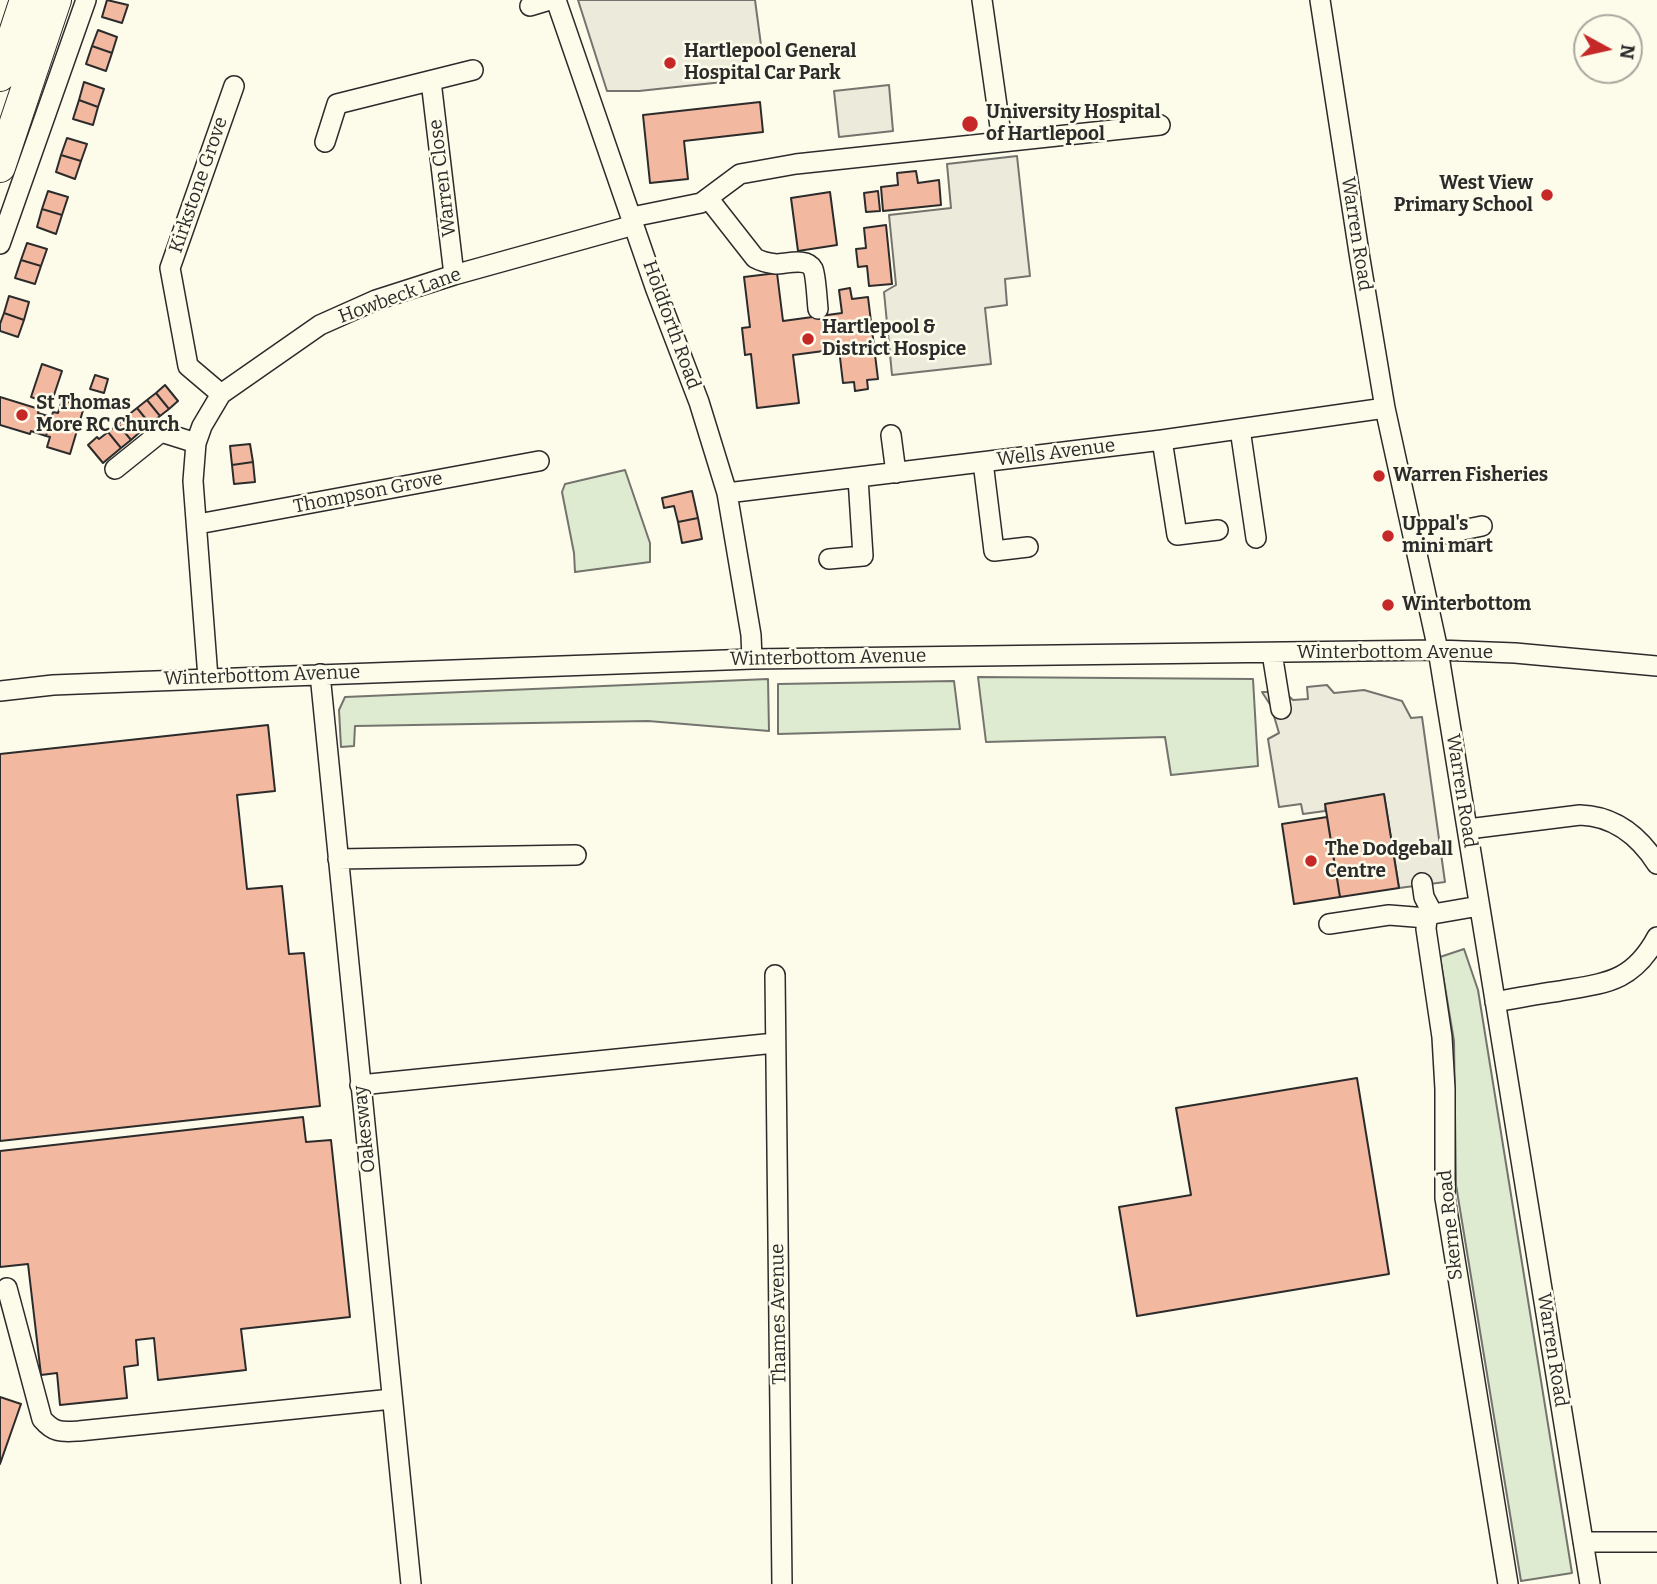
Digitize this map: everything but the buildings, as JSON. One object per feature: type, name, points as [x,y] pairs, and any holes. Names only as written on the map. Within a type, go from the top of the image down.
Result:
[{"type":"highway","points":[[0,76],[25,0]]},
{"type":"highway","points":[[0,167],[56,0]]},
{"type":"street","points":[[0,244],[86,0]]},
{"type":"street","points":[[530,6],[553,0]]},
{"type":"street","name":"Holdforth Road","points":[[553,0],[699,402],[727,493],[751,635],[752,659]]},
{"type":"street","points":[[982,0],[1002,141]]},
{"type":"street","name":"Warren Road","points":[[1320,0],[1385,408],[1438,650],[1590,1584]]},
{"type":"street","points":[[325,142],[337,104],[472,71]]},
{"type":"street","name":"Warren Close","points":[[431,81],[454,275]]},
{"type":"street","name":"Kirkstone Grove","points":[[221,394],[188,366],[170,268],[234,86]]},
{"type":"street","name":"Howbeck Lane","points":[[208,678],[193,481],[196,443],[202,426],[221,394],[320,325],[376,300],[454,275],[701,203],[740,174],[796,164],[1160,125]]},
{"type":"street","points":[[708,198],[755,258],[762,262],[778,264],[801,262],[813,269],[818,309]]},
{"type":"street","name":"Wells Avenue","points":[[727,493],[1161,440],[1385,408]]},
{"type":"street","points":[[1240,429],[1256,538]]},
{"type":"street","points":[[115,469],[161,432],[196,443]]},
{"type":"street","points":[[891,435],[896,473]]},
{"type":"street","points":[[1161,440],[1177,535],[1218,530]]},
{"type":"street","name":"Thompson Grove","points":[[198,524],[539,461]]},
{"type":"street","points":[[983,462],[995,551],[1028,547]]},
{"type":"street","points":[[828,559],[863,556],[858,478]]},
{"type":"street","points":[[1414,540],[1482,526]]},
{"type":"street","name":"Winterbottom Avenue","points":[[0,691],[53,685],[208,678],[752,659],[1438,650],[1515,653],[1657,666]]},
{"type":"street","points":[[1272,653],[1281,709]]},
{"type":"street","name":"Oakesway","points":[[320,674],[411,1584]]},
{"type":"street","points":[[1468,830],[1592,815],[1604,818],[1630,832],[1657,864]]},
{"type":"street","points":[[338,859],[576,855]]},
{"type":"street","name":"Skerne Road","points":[[1422,883],[1430,916],[1426,929],[1442,1037],[1445,1080],[1445,1198],[1508,1584]]},
{"type":"street","points":[[1329,924],[1389,915],[1430,916],[1479,906]]},
{"type":"street","points":[[1495,1002],[1606,983],[1635,967],[1647,955],[1657,937]]},
{"type":"street","name":"Thames Avenue","points":[[775,975],[782,1584]]},
{"type":"street","points":[[360,1085],[775,1043]]},
{"type":"street","points":[[8,1288],[42,1419],[49,1428],[58,1431],[392,1399]]},
{"type":"street","points":[[1583,1542],[1657,1542]]},
{"type":"green space","points":[[625,470],[650,543],[650,562],[575,572],[562,492],[565,484]]},
{"type":"green space","points":[[978,677],[1253,679],[1258,766],[1171,775],[1165,737],[986,742]]},
{"type":"green space","points":[[768,679],[769,731],[648,721],[355,726],[354,746],[341,747],[339,710],[345,697]]},
{"type":"green space","points":[[954,681],[960,729],[778,734],[778,684]]},
{"type":"green space","points":[[1464,949],[1478,990],[1572,1573],[1521,1581],[1456,1185],[1454,1041],[1440,957]]},
{"type":"shaded area","name":"Hartlepool General Hospital Car Park","points":[[578,0],[755,0],[761,45],[723,82],[639,91],[607,91]]},
{"type":"shaded area","points":[[889,85],[893,131],[839,137],[834,91]]},
{"type":"shaded area","points":[[1017,156],[1030,276],[1005,279],[1007,305],[985,308],[991,364],[892,375],[884,292],[896,285],[889,215],[951,208],[947,164]]},
{"type":"shaded area","points":[[1327,685],[1334,693],[1364,690],[1402,701],[1411,718],[1422,717],[1445,882],[1399,888],[1384,795],[1326,804],[1325,811],[1303,814],[1301,804],[1279,807],[1268,739],[1279,733],[1271,706],[1262,692],[1284,692],[1293,700],[1308,699],[1307,687]]},
{"type":"place","name":"Hartlepool General Hospital Car Park","points":[[670,63]]},
{"type":"place","name":"University Hospital of Hartlepool","points":[[970,124]]},
{"type":"place","name":"West View Primary School","points":[[1547,195]]},
{"type":"place","name":"Hartlepool & District Hospice","points":[[808,339]]},
{"type":"place","name":"St Thomas More RC Church","points":[[22,415]]},
{"type":"place","name":"Warren Fisheries","points":[[1379,476]]},
{"type":"place","name":"Uppal's mini mart","points":[[1388,536]]},
{"type":"place","name":"Winterbottom","points":[[1388,605]]},
{"type":"place","name":"The Dodgeball Centre","points":[[1311,861]]}]
